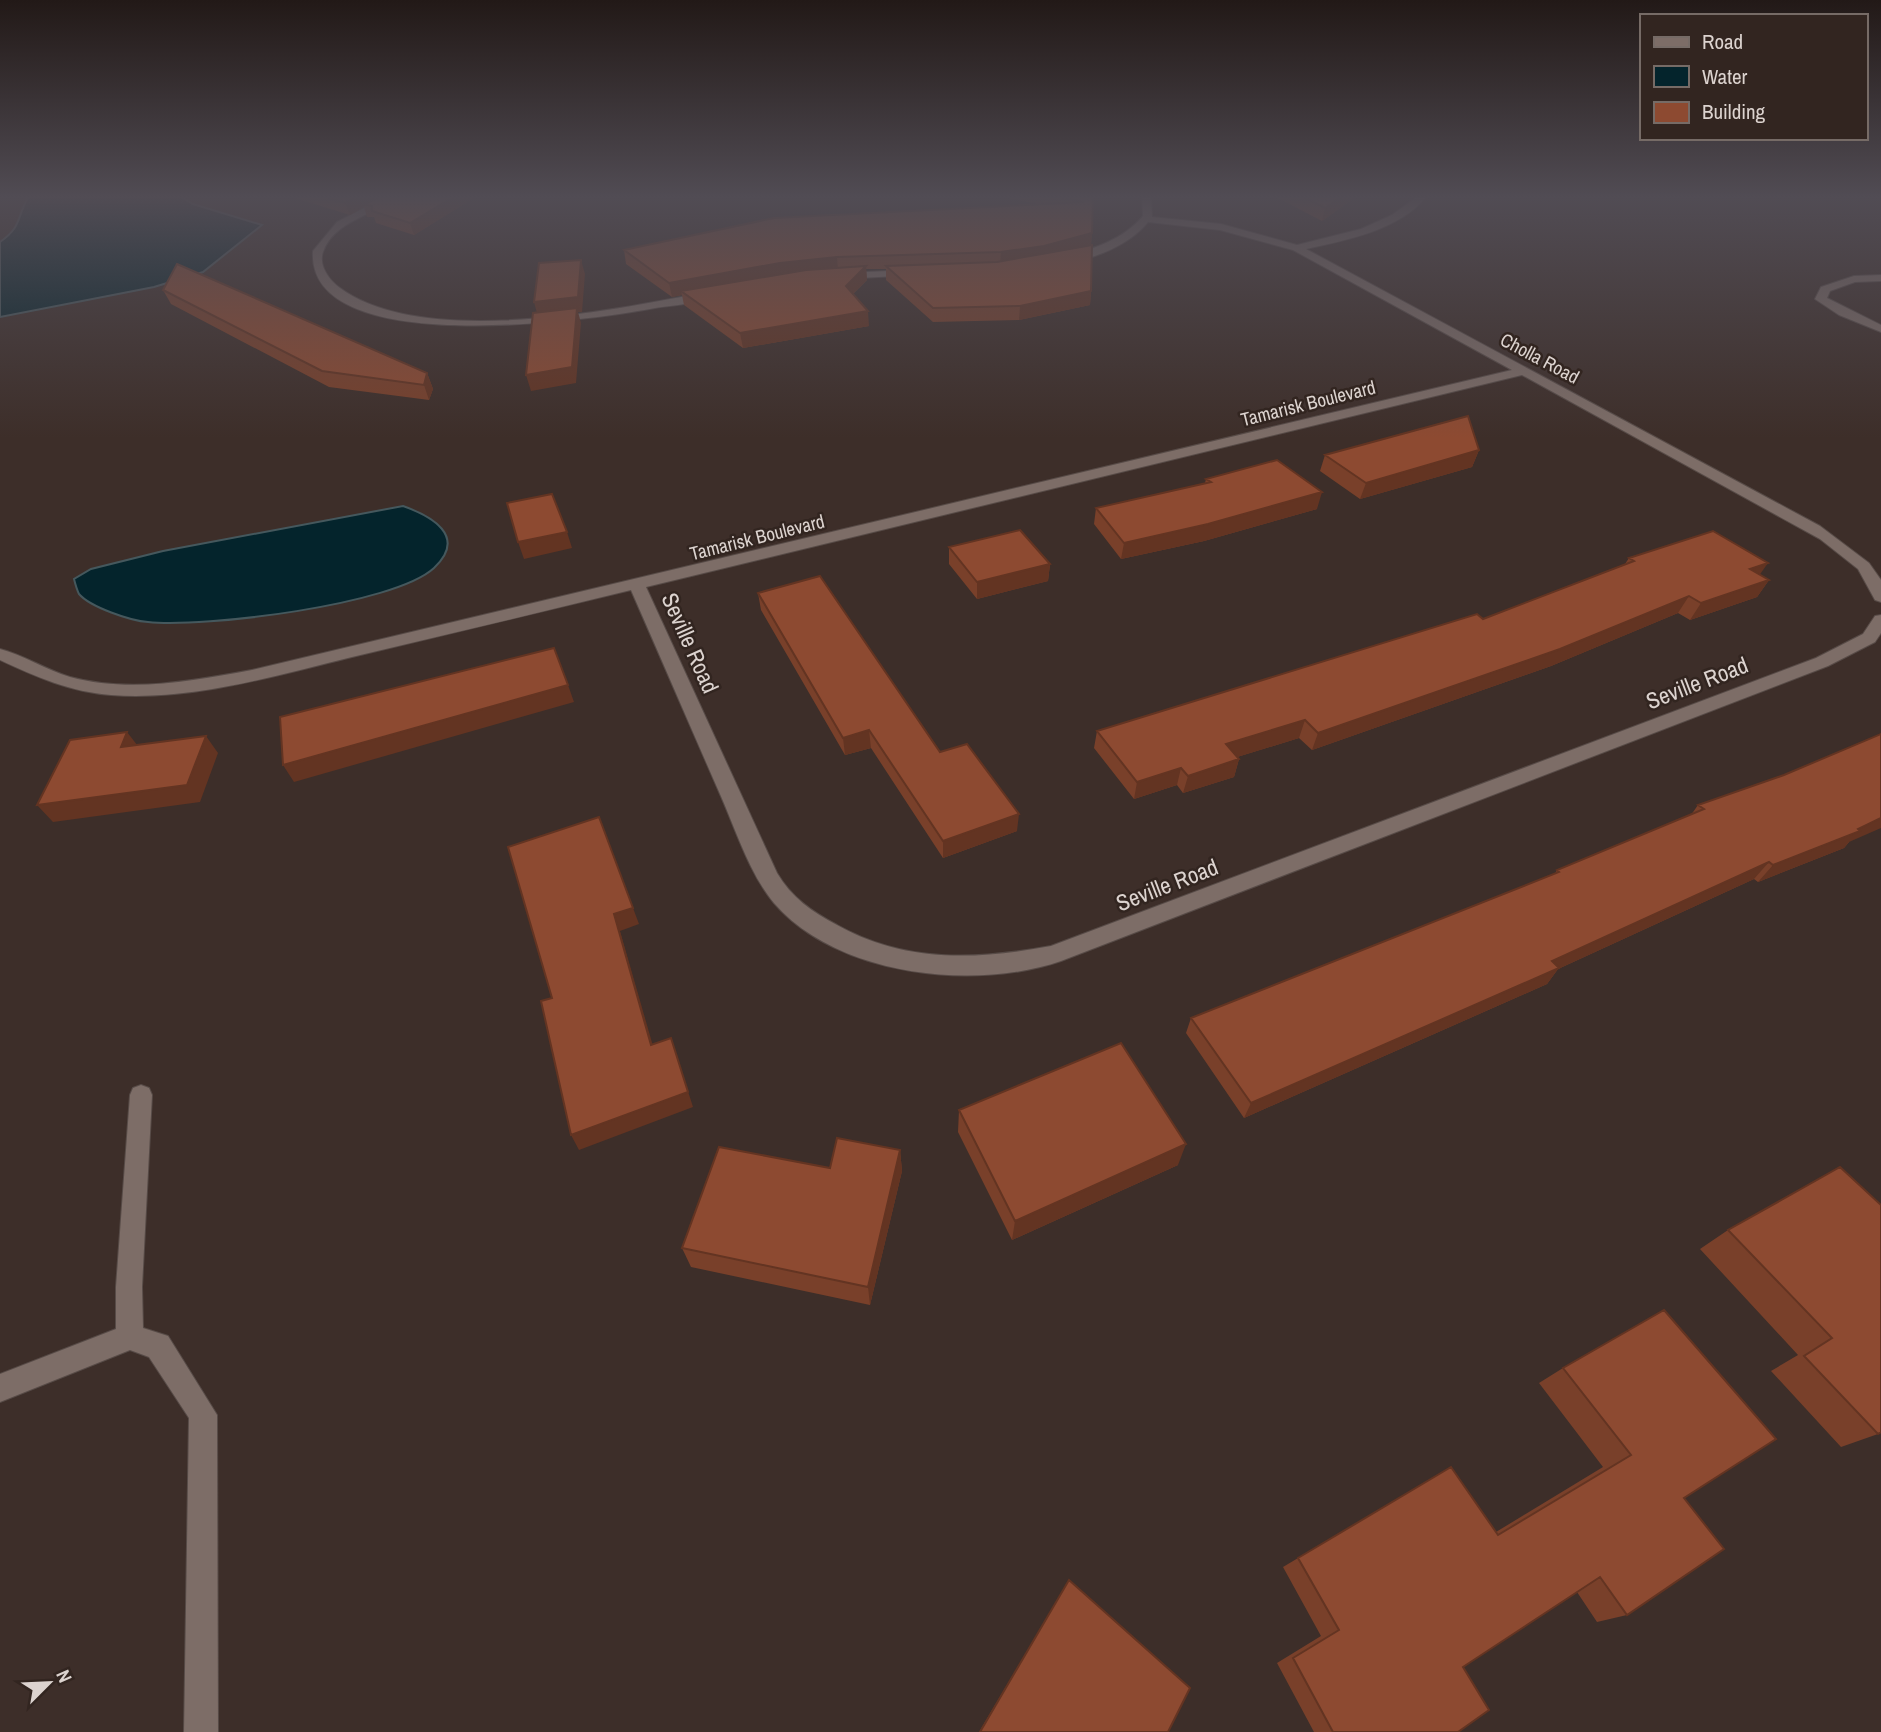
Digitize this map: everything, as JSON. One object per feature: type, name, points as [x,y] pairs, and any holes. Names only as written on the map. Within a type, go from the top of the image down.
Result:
[{"type":"street","points":[[323,277],[342,294],[394,315],[475,324],[557,322],[625,313],[724,291]]},
{"type":"street","points":[[822,278],[842,277]]},
{"type":"street","name":"Cholla Road","points":[[1350,277],[1839,544],[1867,570],[1881,597]]},
{"type":"street","points":[[1881,278],[1833,285],[1825,289],[1821,299],[1843,313],[1881,329]]},
{"type":"street","name":"Tamarisk Boulevard","points":[[0,654],[65,681],[95,687],[150,689],[253,676],[1523,371]]},
{"type":"street","name":"Seville Road","points":[[637,585],[759,859],[778,892],[794,910],[844,943],[875,955],[932,966],[982,967],[1053,955],[1822,662],[1869,638],[1881,620]]},
{"type":"lane","points":[[130,1337],[129,1287],[141,1095]]},
{"type":"lane","points":[[0,1388],[130,1337],[158,1346],[203,1415],[201,1732]]},
{"type":"water","points":[[0,277],[187,277],[154,287],[0,317]]},
{"type":"water","points":[[403,506],[424,515],[442,529],[447,537],[444,557],[434,568],[412,581],[380,593],[340,603],[252,617],[174,623],[148,622],[122,616],[92,604],[79,594],[74,579],[91,569],[163,551]]},
{"type":"building","points":[[170,277],[206,277],[427,373],[424,385],[322,371],[163,290]]},
{"type":"building","points":[[537,277],[580,277],[578,297],[534,302]]},
{"type":"building","points":[[661,277],[703,277],[669,283]]},
{"type":"building","points":[[765,277],[855,277],[846,286],[868,311],[740,333],[681,291]]},
{"type":"building","points":[[898,277],[1091,277],[1091,291],[1020,306],[933,308]]},
{"type":"building","points":[[577,308],[572,367],[526,375],[533,313]]},
{"type":"building","points":[[1468,416],[1479,450],[1366,483],[1325,455]]},
{"type":"building","points":[[1277,460],[1322,492],[1208,524],[1124,543],[1096,508],[1211,482],[1206,479]]},
{"type":"building","points":[[552,494],[567,532],[518,542],[507,503]]},
{"type":"building","points":[[1020,530],[1050,564],[977,582],[949,547]]},
{"type":"building","points":[[1713,531],[1768,563],[1750,569],[1769,580],[1701,603],[1689,596],[1560,649],[1318,733],[1305,720],[1226,744],[1239,759],[1188,776],[1181,768],[1137,782],[1097,731],[1477,614],[1483,619],[1634,561],[1629,558]]},
{"type":"building","points":[[820,576],[940,752],[967,744],[1019,814],[943,841],[869,730],[843,738],[758,593]]},
{"type":"building","points":[[554,648],[568,685],[283,765],[280,717]]},
{"type":"building","points":[[127,732],[121,747],[206,736],[187,785],[37,805],[70,740]]},
{"type":"building","points":[[1881,734],[1881,818],[1858,829],[1860,831],[1773,865],[1769,862],[1552,961],[1559,968],[1251,1103],[1191,1018],[1559,872],[1557,870],[1704,809],[1698,805],[1784,775]]},
{"type":"building","points":[[599,817],[633,908],[614,914],[651,1045],[671,1038],[688,1092],[571,1135],[541,1001],[552,998],[508,847]]},
{"type":"building","points":[[1121,1043],[1186,1144],[1015,1221],[959,1110]]},
{"type":"building","points":[[837,1138],[900,1150],[868,1287],[682,1248],[719,1147],[830,1168]]},
{"type":"building","points":[[1840,1167],[1881,1205],[1881,1432],[1878,1434],[1804,1356],[1832,1338],[1728,1230]]},
{"type":"building","points":[[1664,1310],[1776,1439],[1684,1498],[1724,1549],[1627,1615],[1600,1577],[1463,1667],[1489,1710],[1458,1732],[1333,1732],[1293,1658],[1339,1630],[1298,1558],[1451,1467],[1498,1535],[1631,1455],[1563,1368]]},
{"type":"building","points":[[1069,1580],[1190,1688],[1168,1732],[980,1732]]}]
